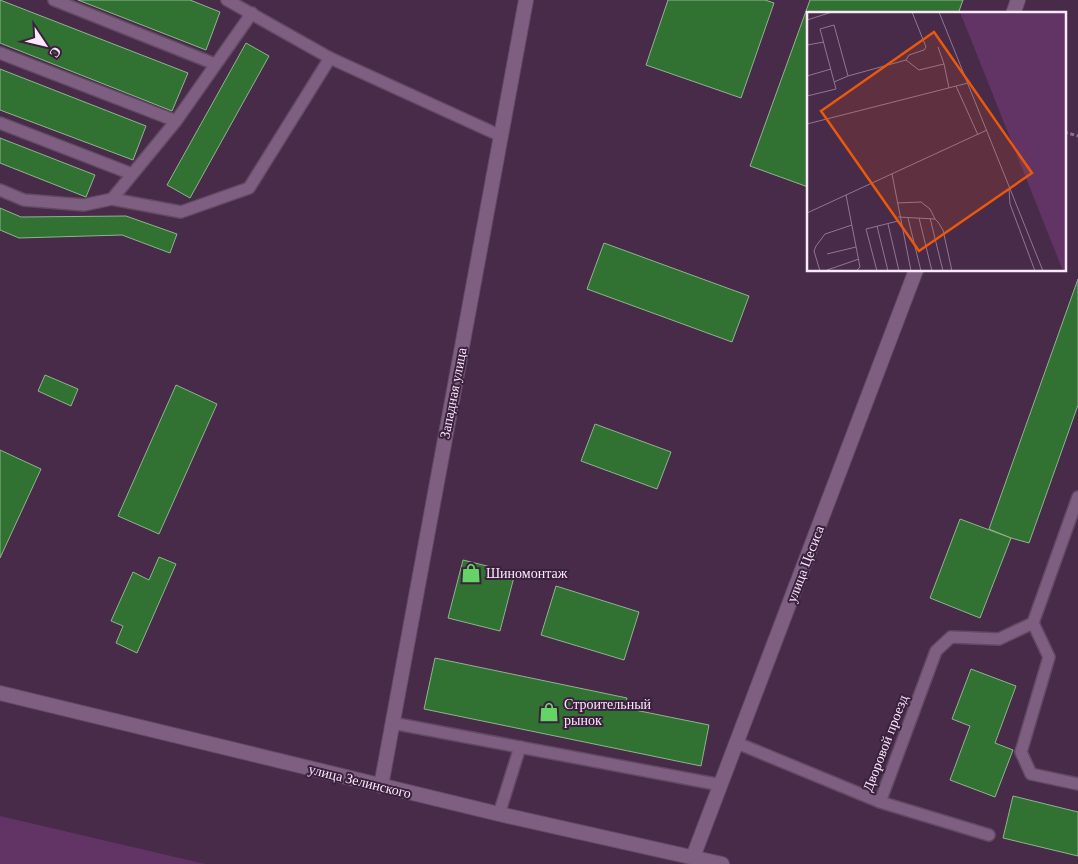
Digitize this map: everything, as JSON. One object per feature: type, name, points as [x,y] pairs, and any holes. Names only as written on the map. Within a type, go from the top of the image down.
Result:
[{"type":"street","name":"Западная улица","points":[[381,786],[526,0]]},
{"type":"street","points":[[1014,12],[1018,0]]},
{"type":"street","name":"улица Цесиса","points":[[693,857],[916,271]]},
{"type":"street","name":"улица Зелинского","points":[[1,692],[381,786],[722,864]]},
{"type":"lane","points":[[54,0],[215,64]]},
{"type":"lane","points":[[231,1],[330,58],[501,136]]},
{"type":"lane","points":[[112,199],[176,121],[252,13]]},
{"type":"lane","points":[[0,53],[176,121]]},
{"type":"lane","points":[[0,190],[24,200],[84,205],[112,199],[181,212],[249,188],[330,58]]},
{"type":"lane","points":[[0,123],[132,174]]},
{"type":"lane","points":[[1078,497],[1033,623],[1049,657],[1022,752],[1032,774],[1078,784]]},
{"type":"lane","name":"Дворовой проезд","points":[[736,743],[880,802],[936,651],[951,637],[999,639],[1033,623]]},
{"type":"lane","points":[[392,723],[720,785]]},
{"type":"lane","points":[[499,814],[520,747]]},
{"type":"lane","points":[[880,802],[989,834]]},
{"type":"shaded area","points":[[0,816],[205,864],[0,864]]},
{"type":"building","points":[[0,0],[188,73],[172,111],[0,43]]},
{"type":"building","points":[[78,0],[190,0],[220,12],[206,50]]},
{"type":"building","points":[[668,0],[765,0],[774,3],[741,98],[646,65]]},
{"type":"building","points":[[810,0],[963,0],[959,12],[807,12],[807,187],[750,166]]},
{"type":"building","points":[[246,43],[269,56],[190,198],[167,185]]},
{"type":"building","points":[[0,69],[146,126],[133,160],[0,110]]},
{"type":"building","points":[[0,138],[95,175],[86,197],[0,163]]},
{"type":"building","points":[[0,208],[21,217],[126,216],[177,234],[170,253],[122,235],[19,238],[0,230]]},
{"type":"building","points":[[604,243],[749,296],[732,342],[587,289]]},
{"type":"building","points":[[1078,279],[1078,405],[1029,543],[989,529]]},
{"type":"building","points":[[45,375],[78,389],[71,406],[38,391]]},
{"type":"building","points":[[176,385],[217,404],[159,534],[118,516]]},
{"type":"building","points":[[595,424],[671,452],[657,489],[581,461]]},
{"type":"building","points":[[0,450],[41,469],[0,558]]},
{"type":"building","points":[[960,519],[1011,538],[980,618],[930,598]]},
{"type":"building","points":[[159,557],[176,564],[137,653],[116,643],[123,626],[111,621],[133,572],[149,580]]},
{"type":"building","points":[[463,560],[515,573],[500,631],[448,618]]},
{"type":"building","points":[[556,586],[639,612],[624,660],[541,635]]},
{"type":"building","points":[[435,658],[627,698],[625,708],[709,725],[701,766],[424,709]]},
{"type":"building","points":[[971,669],[1016,686],[995,743],[1013,750],[995,797],[950,780],[970,726],[952,719]]},
{"type":"building","points":[[1013,796],[1078,812],[1078,856],[1003,838]]},
{"type":"place","name":"Шиномонтаж","points":[[471,573]]},
{"type":"place","name":"Строительный рынок","points":[[549,712]]}]
